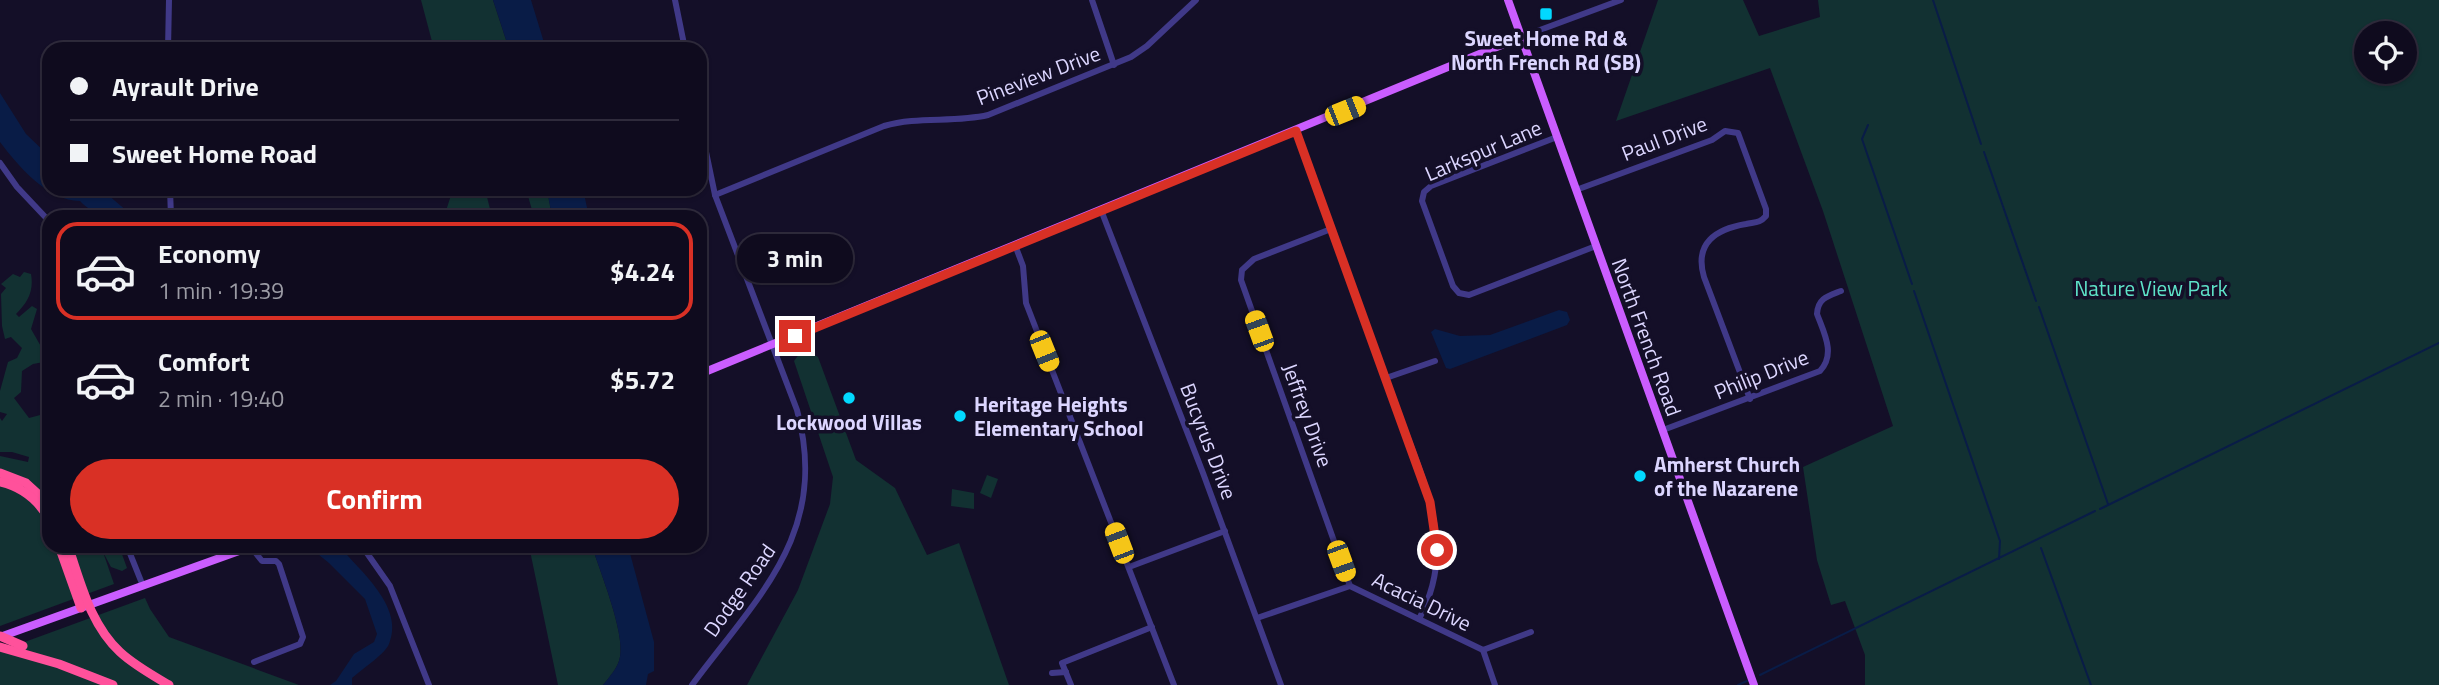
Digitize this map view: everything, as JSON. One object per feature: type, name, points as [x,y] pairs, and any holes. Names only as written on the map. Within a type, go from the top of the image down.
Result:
[{"type":"highway","points":[[0,473],[26,483],[42,498]]},
{"type":"highway","points":[[0,482],[31,496],[42,510]]},
{"type":"highway","points":[[62,553],[84,606],[101,629],[120,652],[169,685]]},
{"type":"highway","points":[[70,553],[84,606]]},
{"type":"highway","points":[[0,637],[113,685]]},
{"type":"highway","points":[[0,647],[60,664]]},
{"type":"main road","name":"North French Road","points":[[1508,0],[1754,685]]},
{"type":"main road","points":[[707,371],[1521,37]]},
{"type":"main road","points":[[0,637],[235,553]]},
{"type":"street","points":[[168,42],[169,0]]},
{"type":"street","points":[[675,0],[684,42]]},
{"type":"street","points":[[1092,0],[1114,65]]},
{"type":"street","name":"Pineview Drive","points":[[715,195],[884,127],[902,122],[966,119],[988,115],[1114,65],[1139,52],[1196,0]]},
{"type":"street","points":[[1521,37],[1621,0]]},
{"type":"street","points":[[1296,131],[1430,502],[1437,550],[1430,597],[1419,619]]},
{"type":"street","name":"Paul Drive","points":[[1576,190],[1712,140],[1725,131],[1738,133],[1766,209],[1766,216],[1761,222],[1732,227],[1713,236],[1704,246],[1701,261],[1704,276],[1750,399]]},
{"type":"street","name":"Larkspur Lane","points":[[1556,137],[1431,186],[1424,192],[1422,201],[1453,286],[1460,293],[1469,295],[1596,246]]},
{"type":"street","name":"Dodge Road","points":[[692,685],[778,569],[801,517],[806,489],[805,446],[797,410],[715,195],[707,157]]},
{"type":"street","points":[[0,163],[17,187],[42,213]]},
{"type":"street","name":"Bucyrus Drive","points":[[1101,210],[1225,531],[1281,685]]},
{"type":"street","name":"Jeffrey Drive","points":[[1331,229],[1254,259],[1242,270],[1241,279],[1350,586]]},
{"type":"street","points":[[1015,245],[1023,266],[1026,303],[1174,685]]},
{"type":"street","name":"Philip Drive","points":[[1663,430],[1817,374],[1825,367],[1829,349],[1817,314],[1818,308],[1825,297],[1841,291]]},
{"type":"street","points":[[1386,379],[1435,361]]},
{"type":"street","points":[[1129,567],[1225,531]]},
{"type":"street","points":[[130,553],[143,586]]},
{"type":"street","points":[[254,662],[300,644],[303,637],[279,564],[276,561],[262,561],[256,553]]},
{"type":"street","points":[[367,553],[390,586],[429,685]]},
{"type":"street","name":"Acacia Drive","points":[[1257,618],[1350,586],[1483,650],[1531,632]]},
{"type":"street","points":[[1071,685],[1062,663],[1152,627]]},
{"type":"street","points":[[1483,650],[1495,685]]},
{"type":"street","points":[[1052,673],[1066,672]]},
{"type":"green space","points":[[421,0],[493,0],[507,42],[432,42]]},
{"type":"green space","name":"Nature View Park","points":[[1658,0],[1743,0],[1759,36],[1820,17],[1818,0],[2439,0],[2439,685],[1865,685],[1865,655],[1845,601],[1831,605],[1817,560],[1803,467],[1893,426],[1823,211],[1770,68],[1616,121]]},
{"type":"green space","points":[[451,196],[487,196],[490,210],[446,210]]},
{"type":"green space","points":[[528,196],[548,196],[551,210],[532,210]]},
{"type":"green space","points":[[24,272],[31,274],[31,291],[27,301],[16,314],[19,317],[32,306],[37,309],[31,329],[42,348],[42,362],[22,371],[21,392],[14,398],[29,418],[42,415],[42,553],[103,553],[114,584],[0,626],[0,456],[28,462],[29,457],[0,452],[0,418],[2,421],[7,414],[0,412],[0,391],[8,362],[17,358],[22,348],[11,337],[5,339],[1,294],[6,288],[1,284],[13,274],[20,277]]},
{"type":"green space","points":[[807,350],[818,357],[856,460],[895,488],[927,555],[959,543],[1009,685],[747,685],[798,590],[830,504],[833,477],[794,361],[800,353]]},
{"type":"green space","points":[[987,475],[998,479],[991,498],[980,493]]},
{"type":"green space","points":[[952,489],[974,493],[974,509],[951,506]]},
{"type":"green space","points":[[104,553],[122,553],[127,568],[122,571],[111,567]]},
{"type":"green space","points":[[530,553],[594,553],[619,633],[620,657],[603,685],[558,685]]},
{"type":"green space","points":[[145,598],[169,637],[299,685],[0,685],[0,651]]},
{"type":"water","points":[[493,0],[531,0],[544,42],[507,42]]},
{"type":"water","points":[[0,93],[26,134],[42,149],[42,186],[16,161],[0,142]]},
{"type":"water","points":[[60,196],[109,196],[126,210],[90,210],[80,201]]},
{"type":"water","points":[[548,196],[584,196],[588,210],[551,210]]},
{"type":"water","points":[[1559,310],[1567,312],[1570,320],[1567,325],[1450,369],[1446,368],[1431,332],[1435,329],[1460,336],[1490,335]]},
{"type":"water","points":[[317,553],[345,553],[378,590],[391,617],[392,630],[387,648],[352,678],[352,685],[330,685],[336,681],[354,654],[374,642],[377,634],[365,599]]},
{"type":"water","points":[[594,553],[630,553],[654,642],[654,671],[648,674],[646,685],[603,685],[617,665],[621,646]]},
{"type":"waterway","points":[[1933,0],[1981,144]]},
{"type":"waterway","points":[[1868,125],[1862,139],[1912,284]]},
{"type":"waterway","points":[[1984,152],[2036,301]]},
{"type":"waterway","points":[[1914,291],[2000,541],[1999,559]]},
{"type":"waterway","points":[[2039,307],[2108,504]]},
{"type":"waterway","points":[[2100,509],[2439,343]]},
{"type":"waterway","points":[[1760,675],[2095,511]]},
{"type":"waterway","points":[[2041,548],[2091,685]]},
{"type":"waterway","points":[[1738,685],[1747,681]]},
{"type":"place","name":"Sweet Home Rd & North French Rd (SB)","points":[[1546,14]]},
{"type":"place","name":"Lockwood Villas","points":[[849,398]]},
{"type":"place","name":"Heritage Heights Elementary School","points":[[960,416]]},
{"type":"place","name":"Amherst Church of the Nazarene","points":[[1640,476]]},
{"type":"route","points":[[795,336],[1296,131],[1430,502],[1437,550]]}]
